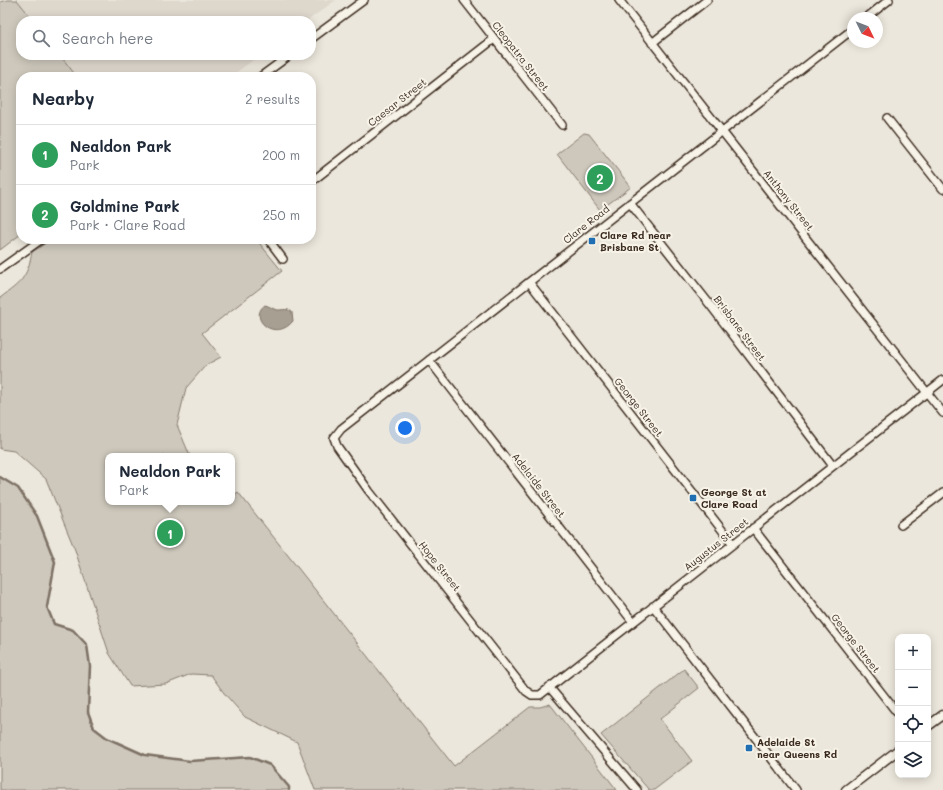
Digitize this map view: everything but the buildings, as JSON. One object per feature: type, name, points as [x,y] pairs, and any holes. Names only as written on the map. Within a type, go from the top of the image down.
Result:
[{"type":"street","points":[[316,35],[364,0]]},
{"type":"street","name":"Cleopatra Street","points":[[464,0],[562,125]]},
{"type":"street","name":"Anthony Street","points":[[619,0],[943,413]]},
{"type":"street","points":[[652,43],[707,0]]},
{"type":"street","points":[[874,12],[889,0]]},
{"type":"street","name":"Clare Road","points":[[334,438],[341,429],[847,33]]},
{"type":"street","name":"Caesar Street","points":[[316,178],[494,39]]},
{"type":"street","points":[[267,72],[283,60]]},
{"type":"street","points":[[887,118],[943,189]]},
{"type":"street","name":"Brisbane Street","points":[[630,203],[833,466]]},
{"type":"street","points":[[0,269],[35,244]]},
{"type":"street","points":[[272,244],[283,259]]},
{"type":"street","name":"George Street","points":[[529,282],[733,544]]},
{"type":"street","name":"Adelaide Street","points":[[429,360],[633,622]]},
{"type":"street","name":"Augustus Street","points":[[540,695],[943,380]]},
{"type":"street","name":"Hope Street","points":[[334,438],[337,446],[369,492],[526,691],[532,695],[540,695]]},
{"type":"street","points":[[901,525],[943,493]]},
{"type":"street","name":"George Street","points":[[753,528],[895,710]]},
{"type":"street","points":[[653,606],[796,790]]},
{"type":"street","points":[[549,687],[637,790]]},
{"type":"street","points":[[931,724],[943,715]]},
{"type":"street","points":[[846,790],[895,752]]},
{"type":"shaded area","points":[[17,0],[336,0],[314,16],[30,16]]},
{"type":"shaded area","points":[[17,0],[30,16],[16,16],[16,60],[64,60],[73,72],[16,72],[16,238],[0,250],[0,2]]},
{"type":"shaded area","points":[[64,60],[253,60],[237,72],[73,72]]},
{"type":"shaded area","points":[[584,133],[589,134],[631,187],[600,210],[557,154]]},
{"type":"shaded area","points":[[44,244],[260,244],[282,271],[202,333],[221,357],[206,365],[186,388],[177,425],[189,453],[105,453],[105,505],[235,505],[235,494],[238,492],[454,766],[530,707],[540,707],[550,704],[617,790],[315,790],[297,742],[245,717],[224,693],[211,675],[191,674],[166,684],[130,686],[109,653],[75,550],[46,479],[14,451],[0,449],[0,298],[22,279],[28,268],[32,252]]},
{"type":"shaded area","points":[[265,305],[276,310],[289,310],[292,312],[293,321],[286,327],[278,330],[271,329],[261,322],[259,316],[260,310]]},
{"type":"shaded area","points":[[0,477],[18,488],[37,516],[55,562],[47,607],[54,624],[73,630],[87,645],[90,666],[88,712],[94,728],[107,738],[145,755],[190,761],[250,757],[270,765],[289,787],[289,790],[0,790]]},
{"type":"shaded area","points":[[684,669],[699,688],[660,719],[692,761],[654,790],[649,790],[601,735]]},
{"type":"waterway","points":[[0,477],[18,488],[37,516],[55,562],[47,607],[54,624],[73,630],[87,645],[90,666],[88,712],[94,728],[107,738],[145,755],[190,761],[250,757],[270,765],[289,787],[289,790]]},
{"type":"place","name":"Goldmine Park","points":[[600,178]]},
{"type":"place","name":"Clare Rd near Brisbane St","points":[[592,241]]},
{"type":"place","name":"George St at Clare Road","points":[[693,498]]},
{"type":"place","name":"Nealdon Park","points":[[170,533]]},
{"type":"place","name":"Adelaide St near Queens Rd","points":[[749,748]]}]
